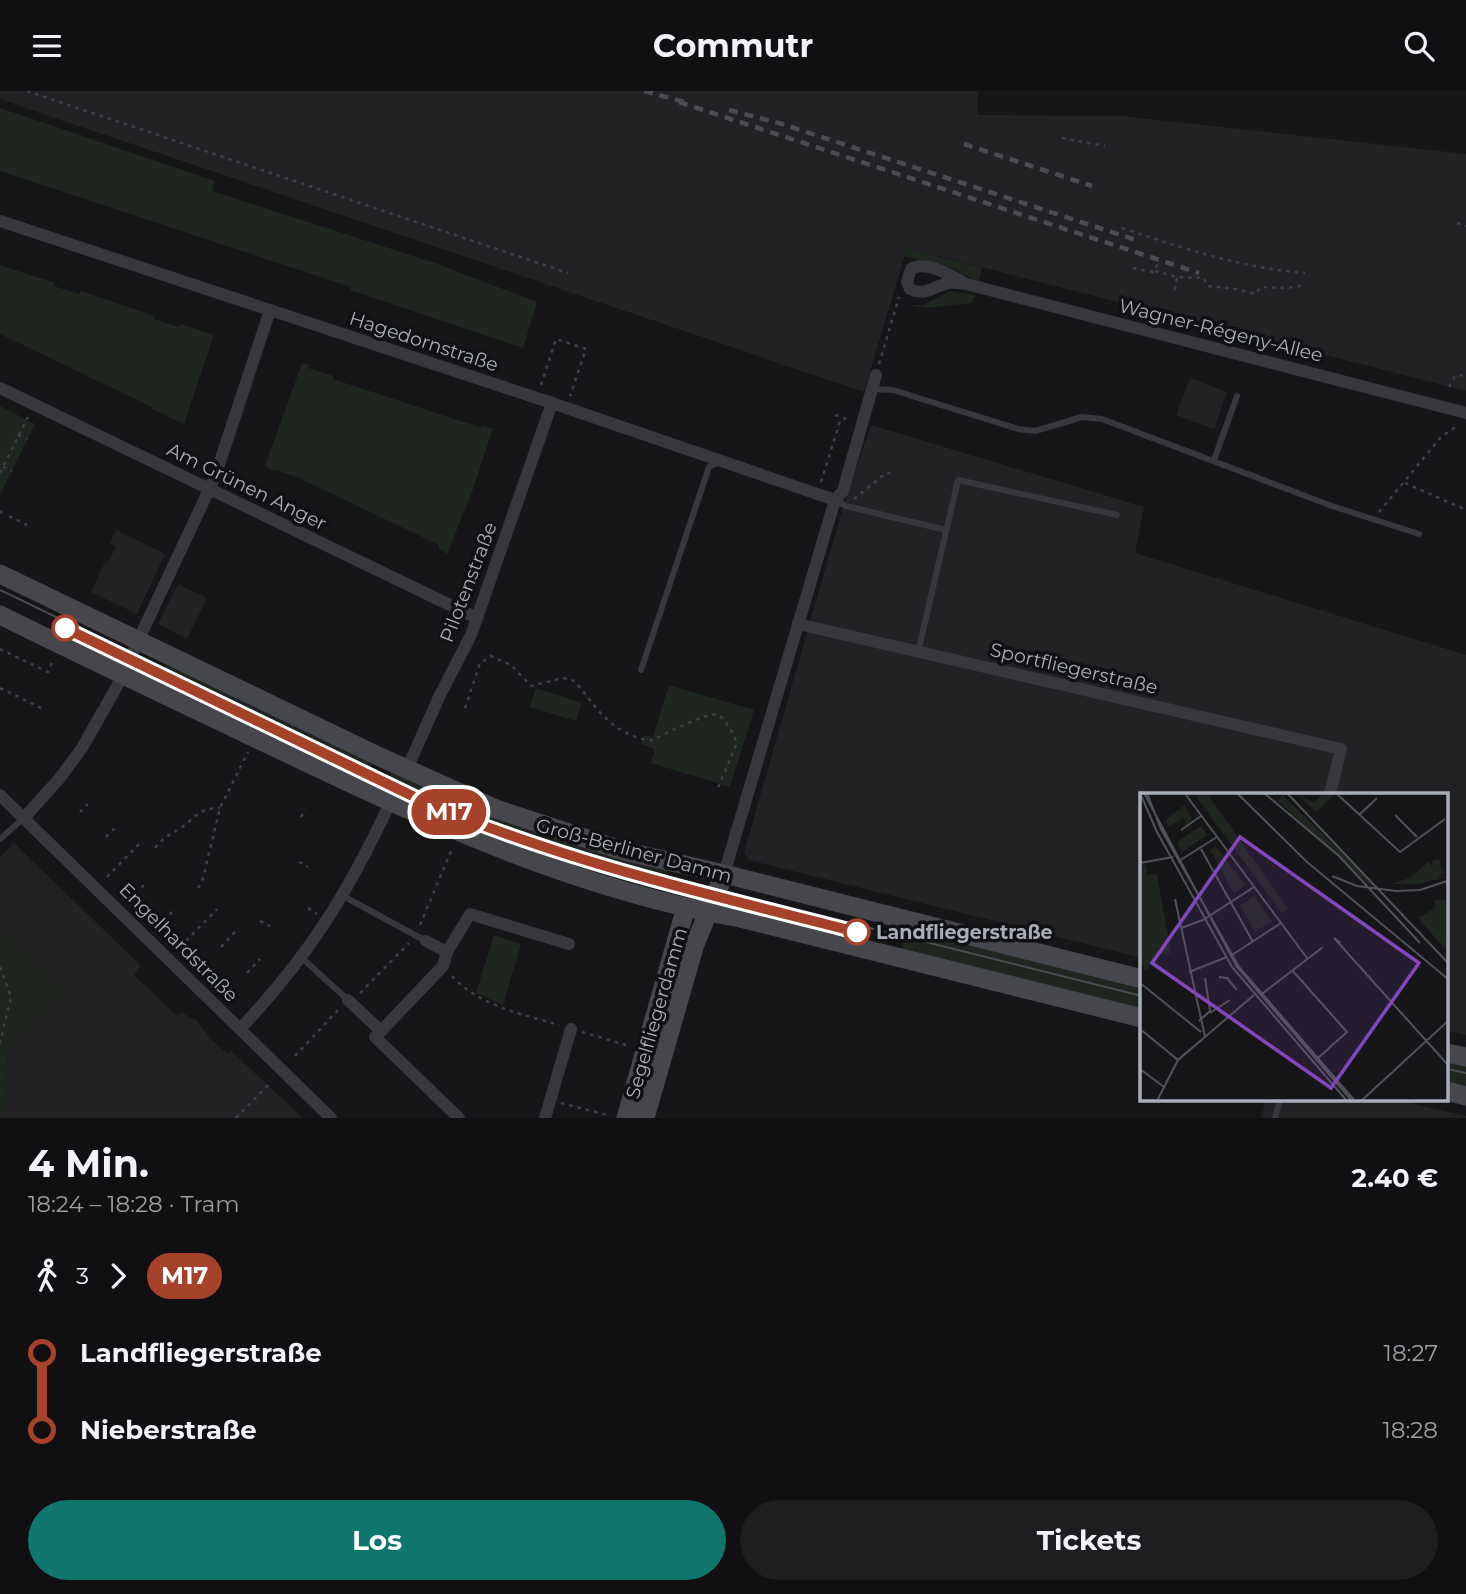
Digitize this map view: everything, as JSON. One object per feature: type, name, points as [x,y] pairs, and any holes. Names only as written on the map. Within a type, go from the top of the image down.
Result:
[{"type":"main road","name":"Groß-Berliner Damm","points":[[0,574],[407,769],[531,822],[624,851],[1140,978]]},
{"type":"main road","name":"Groß-Berliner Damm","points":[[0,615],[390,803],[456,832],[582,879],[686,908],[740,918],[1140,1018]]},
{"type":"main road","points":[[686,908],[724,874]]},
{"type":"main road","name":"Segelfliegerdamm","points":[[645,1118],[695,944],[724,874]]},
{"type":"main road","name":"Segelfliegerdamm","points":[[616,1117],[686,908]]},
{"type":"main road","points":[[1448,1053],[1466,1057]]},
{"type":"main road","points":[[1448,1091],[1466,1096]]},
{"type":"street","name":"Hagedornstraße","points":[[0,221],[723,460],[818,492],[841,503]]},
{"type":"street","name":"Wagner-Régeny-Allee","points":[[966,284],[948,273],[915,266],[909,273],[907,285],[914,292],[927,293],[949,283],[966,284],[1466,413]]},
{"type":"street","points":[[24,818],[82,748],[122,675],[209,489],[270,310]]},
{"type":"street","points":[[724,874],[798,624],[841,503],[876,375]]},
{"type":"street","name":"Am Grünen Anger","points":[[0,388],[477,618]]},
{"type":"street","name":"Pilotenstraße","points":[[407,769],[477,618],[552,403]]},
{"type":"street","name":"Sportfliegerstraße","points":[[798,624],[1341,749],[1330,793]]},
{"type":"street","name":"Engelhardstraße","points":[[0,795],[331,1118]]},
{"type":"street","points":[[240,1029],[302,958],[343,896],[390,803]]},
{"type":"street","points":[[459,1118],[375,1037],[443,966],[447,951],[470,914],[569,944]]},
{"type":"street","points":[[426,941],[447,951]]},
{"type":"street","points":[[348,1000],[381,1031]]},
{"type":"street","points":[[545,1118],[571,1029]]},
{"type":"lane","points":[[872,389],[893,390],[1017,429],[1035,431],[1082,417],[1102,419],[1419,534]]},
{"type":"lane","points":[[1214,460],[1237,396]]},
{"type":"lane","points":[[641,670],[709,467],[723,460]]},
{"type":"lane","points":[[918,652],[958,480],[1117,515]]},
{"type":"lane","points":[[841,503],[946,530]]},
{"type":"lane","points":[[0,839],[24,818]]},
{"type":"lane","points":[[343,896],[426,941]]},
{"type":"lane","points":[[302,958],[348,1000]]},
{"type":"lane","points":[[1275,1118],[1279,1101]]},
{"type":"path","points":[[27,91],[568,273]]},
{"type":"path","points":[[1062,138],[1105,146]]},
{"type":"path","points":[[1457,223],[1466,226]]},
{"type":"path","points":[[1122,228],[1269,270],[1305,273]]},
{"type":"path","points":[[1155,271],[1157,260]]},
{"type":"path","points":[[1133,268],[1177,277],[1204,278],[1207,286],[1255,294],[1261,287],[1287,288],[1305,285]]},
{"type":"path","points":[[1175,290],[1177,277]]},
{"type":"path","points":[[876,375],[898,297],[907,285]]},
{"type":"path","points":[[537,398],[556,339],[586,349],[566,408]]},
{"type":"path","points":[[1450,387],[1455,376],[1466,375]]},
{"type":"path","points":[[0,473],[34,404]]},
{"type":"path","points":[[818,492],[841,418],[835,415]]},
{"type":"path","points":[[1372,519],[1405,483],[1441,436],[1457,426]]},
{"type":"path","points":[[18,435],[27,439]]},
{"type":"path","points":[[3,467],[12,471]]},
{"type":"path","points":[[841,503],[886,473],[892,473]]},
{"type":"path","points":[[1405,483],[1464,509]]},
{"type":"path","points":[[9,516],[32,527]]},
{"type":"path","points":[[0,649],[48,672],[54,660]]},
{"type":"path","points":[[465,708],[480,663],[491,656],[511,665],[531,687],[563,678],[575,681],[607,722],[629,735],[649,741],[695,720],[718,715],[737,743],[717,790]]},
{"type":"path","points":[[0,688],[41,708]]},
{"type":"path","points":[[198,888],[202,883],[220,808],[248,752]]},
{"type":"path","points":[[80,812],[88,804]]},
{"type":"path","points":[[155,848],[167,835],[180,829],[197,813],[220,808]]},
{"type":"path","points":[[300,817],[305,809]]},
{"type":"path","points":[[106,837],[117,826]]},
{"type":"path","points":[[107,877],[142,841]]},
{"type":"path","points":[[299,862],[308,867]]},
{"type":"path","points":[[130,899],[144,885]]},
{"type":"path","points":[[308,908],[320,916]]},
{"type":"path","points":[[180,947],[217,909]]},
{"type":"path","points":[[158,926],[172,912]]},
{"type":"path","points":[[260,921],[270,926]]},
{"type":"path","points":[[221,947],[235,932]]},
{"type":"path","points":[[247,973],[260,959]]},
{"type":"path","points":[[443,966],[472,994],[504,1009],[626,1045]]},
{"type":"path","points":[[0,967],[11,997],[1,1040]]},
{"type":"path","points":[[295,1056],[348,1000]]},
{"type":"path","points":[[236,1118],[270,1083]]},
{"type":"path","points":[[551,1101],[616,1117]]},
{"type":"shaded area","points":[[0,91],[978,91],[977,115],[1122,116],[1466,154],[1466,391],[907,248],[864,392],[17,105],[0,98]]},
{"type":"shaded area","points":[[0,108],[215,181],[212,191],[435,263],[537,302],[523,348],[350,290],[351,287],[0,171]]},
{"type":"shaded area","points":[[907,248],[982,268],[978,283],[955,269],[904,256]]},
{"type":"shaded area","points":[[0,265],[55,283],[54,286],[79,294],[81,291],[154,316],[154,319],[179,327],[181,324],[214,335],[184,424],[0,334]]},
{"type":"shaded area","points":[[950,291],[975,295],[972,303],[925,308],[910,305],[923,305]]},
{"type":"shaded area","points":[[302,363],[309,365],[308,368],[333,376],[333,379],[482,428],[493,428],[472,492],[447,554],[438,548],[439,545],[299,478],[265,466]]},
{"type":"shaded area","points":[[1190,378],[1227,392],[1214,429],[1176,415]]},
{"type":"shaded area","points":[[0,406],[35,424],[0,495]]},
{"type":"shaded area","points":[[871,425],[1144,507],[1135,553],[1466,655],[1466,1035],[1448,1031],[1448,793],[1140,793],[1140,958],[749,860],[744,852],[846,497]]},
{"type":"shaded area","points":[[116,530],[165,554],[137,614],[91,592],[106,560],[109,561],[116,547],[110,543]]},
{"type":"shaded area","points":[[178,584],[207,598],[187,639],[158,624]]},
{"type":"shaded area","points":[[168,661],[374,761],[371,767],[378,770],[368,777],[366,784],[157,683]]},
{"type":"shaded area","points":[[669,685],[754,710],[730,787],[651,763],[655,749],[641,744],[644,735],[653,737]]},
{"type":"shaded area","points":[[536,688],[582,703],[576,721],[530,707]]},
{"type":"shaded area","points":[[393,769],[668,869],[662,892],[540,856],[382,791],[384,785],[379,783],[388,779]]},
{"type":"shaded area","points":[[14,843],[141,966],[134,975],[177,1016],[182,1012],[193,1020],[195,1018],[209,1037],[227,1054],[231,1051],[303,1118],[4,1118],[8,1048],[64,991],[0,928],[0,857]]},
{"type":"shaded area","points":[[0,928],[64,991],[8,1048],[4,1118],[0,1118]]},
{"type":"shaded area","points":[[907,928],[1140,986],[1140,1012],[901,952]]},
{"type":"shaded area","points":[[494,935],[521,944],[503,1005],[476,993]]},
{"type":"shaded area","points":[[1448,1059],[1466,1064],[1466,1089],[1448,1084]]},
{"type":"shaded area","points":[[1265,1101],[1402,1101],[1466,1116],[1466,1118],[1261,1118]]},
{"type":"tram line","points":[[0,590],[432,799],[538,841],[670,878],[1140,996]]},
{"type":"tram line","name":"M17","points":[[65,628],[480,826],[601,866],[857,932]]},
{"type":"tram line","points":[[1448,1069],[1466,1073]]},
{"type":"railway","points":[[644,91],[688,103]]},
{"type":"railway","points":[[679,102],[1199,273]]},
{"type":"railway","points":[[729,110],[782,124],[1136,240]]},
{"type":"railway","points":[[964,144],[1092,186]]},
{"type":"place","name":"Landfliegerstraße","points":[[857,932]]}]
